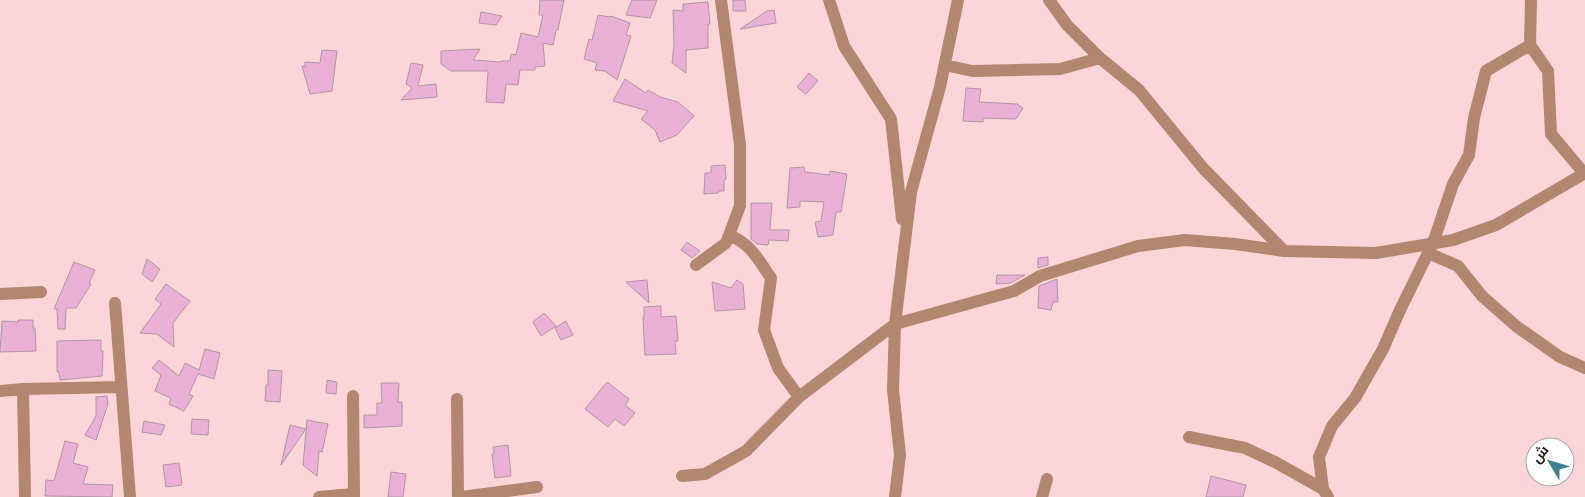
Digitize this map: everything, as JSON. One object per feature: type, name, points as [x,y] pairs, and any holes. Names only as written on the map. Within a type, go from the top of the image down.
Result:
[{"type":"street","points":[[696,265],[726,243],[740,206],[740,145],[721,0]]},
{"type":"street","points":[[829,0],[844,46],[891,119],[905,241]]},
{"type":"street","points":[[895,497],[900,455],[893,390],[895,324],[911,192],[945,65],[958,0]]},
{"type":"street","points":[[1049,0],[1067,25],[1100,58],[1140,90],[1204,168],[1284,251]]},
{"type":"street","points":[[682,476],[705,474],[746,451],[799,397],[895,324],[1014,291],[1040,276],[1138,246],[1185,240],[1235,244],[1284,251],[1376,253],[1430,248],[1496,225],[1585,173],[1551,134],[1548,71],[1530,45],[1531,0]]},
{"type":"street","points":[[1325,493],[1319,457],[1332,426],[1355,398],[1384,349],[1400,310],[1430,248],[1453,184],[1469,155],[1474,118],[1486,71],[1530,45]]},
{"type":"street","points":[[945,65],[972,71],[1060,70],[1100,58]]},
{"type":"street","points":[[729,235],[741,240],[756,256],[771,278],[764,330],[778,368],[799,397]]},
{"type":"street","points":[[1430,248],[1458,266],[1482,296],[1516,326],[1560,357],[1585,368]]},
{"type":"street","points":[[0,294],[41,292]]},
{"type":"street","points":[[115,303],[130,497]]},
{"type":"street","points":[[0,391],[121,387]]},
{"type":"street","points":[[23,389],[25,497]]},
{"type":"street","points":[[320,497],[354,496],[353,396]]},
{"type":"street","points":[[457,399],[458,497]]},
{"type":"street","points":[[1189,437],[1245,448],[1275,462],[1325,493]]},
{"type":"street","points":[[1042,497],[1047,479]]},
{"type":"street","points":[[462,497],[537,487]]},
{"type":"building","points":[[540,0],[564,0],[553,45],[543,43],[545,66],[535,67],[535,70],[520,70],[518,85],[506,84],[504,103],[486,102],[488,71],[451,71],[441,64],[441,51],[480,49],[473,60],[510,61],[511,54],[516,55],[521,33],[538,37],[543,15],[539,15]]},
{"type":"building","points":[[632,0],[657,0],[650,18],[626,15]]},
{"type":"building","points":[[733,0],[745,0],[746,11],[733,11]]},
{"type":"building","points":[[708,2],[710,24],[708,24],[708,48],[686,50],[686,73],[672,63],[674,44],[673,10],[683,11],[683,4]]},
{"type":"building","points":[[774,10],[776,23],[740,29],[767,11]]},
{"type":"building","points":[[481,12],[502,16],[496,25],[479,23]]},
{"type":"building","points":[[598,15],[611,16],[630,23],[626,35],[631,36],[617,80],[605,71],[595,70],[597,63],[584,59],[589,39],[592,40]]},
{"type":"building","points":[[322,50],[337,51],[332,91],[310,94],[302,66],[305,67],[305,62],[320,63]]},
{"type":"building","points":[[411,63],[423,65],[418,86],[436,84],[437,97],[401,100],[412,88],[406,84]]},
{"type":"building","points":[[809,73],[818,81],[806,94],[797,87]]},
{"type":"building","points":[[625,79],[646,93],[648,90],[660,97],[678,102],[694,116],[677,135],[660,142],[655,130],[641,119],[648,111],[613,101]]},
{"type":"building","points":[[966,88],[981,89],[979,102],[1017,104],[1023,108],[1016,119],[983,118],[983,122],[963,121]]},
{"type":"building","points":[[725,165],[726,179],[724,180],[724,191],[704,194],[705,173],[711,173],[711,166]]},
{"type":"building","points":[[804,167],[805,172],[830,175],[830,171],[847,174],[841,212],[836,212],[833,235],[818,237],[815,222],[821,221],[824,202],[800,201],[800,207],[787,208],[790,168]]},
{"type":"building","points":[[751,203],[772,203],[770,230],[789,230],[788,241],[769,240],[768,245],[757,244],[751,239]]},
{"type":"building","points":[[687,242],[700,251],[692,258],[681,250]]},
{"type":"building","points":[[1048,257],[1048,265],[1038,268],[1038,258]]},
{"type":"building","points":[[147,259],[160,269],[152,282],[142,274]]},
{"type":"building","points":[[74,262],[95,270],[89,283],[91,284],[76,308],[66,308],[65,329],[58,329],[57,309],[54,309]]},
{"type":"building","points":[[997,275],[1025,275],[1011,283],[996,284]]},
{"type":"building","points":[[1057,279],[1058,302],[1053,302],[1051,310],[1038,308],[1039,286]]},
{"type":"building","points":[[647,280],[649,303],[626,282]]},
{"type":"building","points":[[737,280],[743,284],[745,309],[715,311],[712,282],[731,288]]},
{"type":"building","points":[[166,284],[190,301],[173,323],[174,347],[157,334],[140,333],[161,304],[155,299]]},
{"type":"building","points":[[661,306],[661,317],[676,316],[678,341],[675,341],[676,354],[645,355],[644,307]]},
{"type":"building","points":[[544,313],[556,326],[541,336],[533,322]]},
{"type":"building","points":[[18,320],[33,320],[36,351],[0,352],[2,321],[18,322]]},
{"type":"building","points":[[566,321],[573,335],[561,340],[555,328]]},
{"type":"building","points":[[101,340],[101,351],[103,351],[102,376],[60,380],[59,372],[57,372],[57,341]]},
{"type":"building","points":[[205,349],[220,353],[214,379],[198,374],[189,394],[193,396],[184,411],[169,404],[171,398],[155,391],[161,375],[152,368],[159,360],[179,376],[185,363],[199,370]]},
{"type":"building","points":[[268,370],[282,371],[280,402],[265,401]]},
{"type":"building","points":[[327,380],[337,382],[336,394],[326,393]]},
{"type":"building","points":[[607,382],[629,399],[625,405],[635,413],[624,426],[615,419],[608,427],[585,409]]},
{"type":"building","points":[[381,383],[399,383],[398,402],[402,402],[402,426],[364,428],[364,415],[377,415],[377,403],[382,403]]},
{"type":"building","points":[[107,396],[108,404],[96,440],[85,435],[96,416],[96,397]]},
{"type":"building","points":[[192,419],[209,420],[208,435],[191,434]]},
{"type":"building","points":[[307,420],[328,424],[322,452],[319,451],[317,476],[303,465]]},
{"type":"building","points":[[144,421],[165,425],[161,435],[142,432]]},
{"type":"building","points":[[290,425],[306,429],[281,465]]},
{"type":"building","points":[[65,441],[78,444],[73,463],[88,467],[83,484],[113,485],[112,497],[45,496],[46,480],[54,481]]},
{"type":"building","points":[[508,445],[511,476],[495,478],[493,447]]},
{"type":"building","points":[[179,463],[182,485],[166,487],[163,465]]},
{"type":"building","points":[[391,472],[406,474],[403,497],[388,497]]},
{"type":"building","points":[[1211,476],[1246,485],[1243,497],[1206,497]]}]
